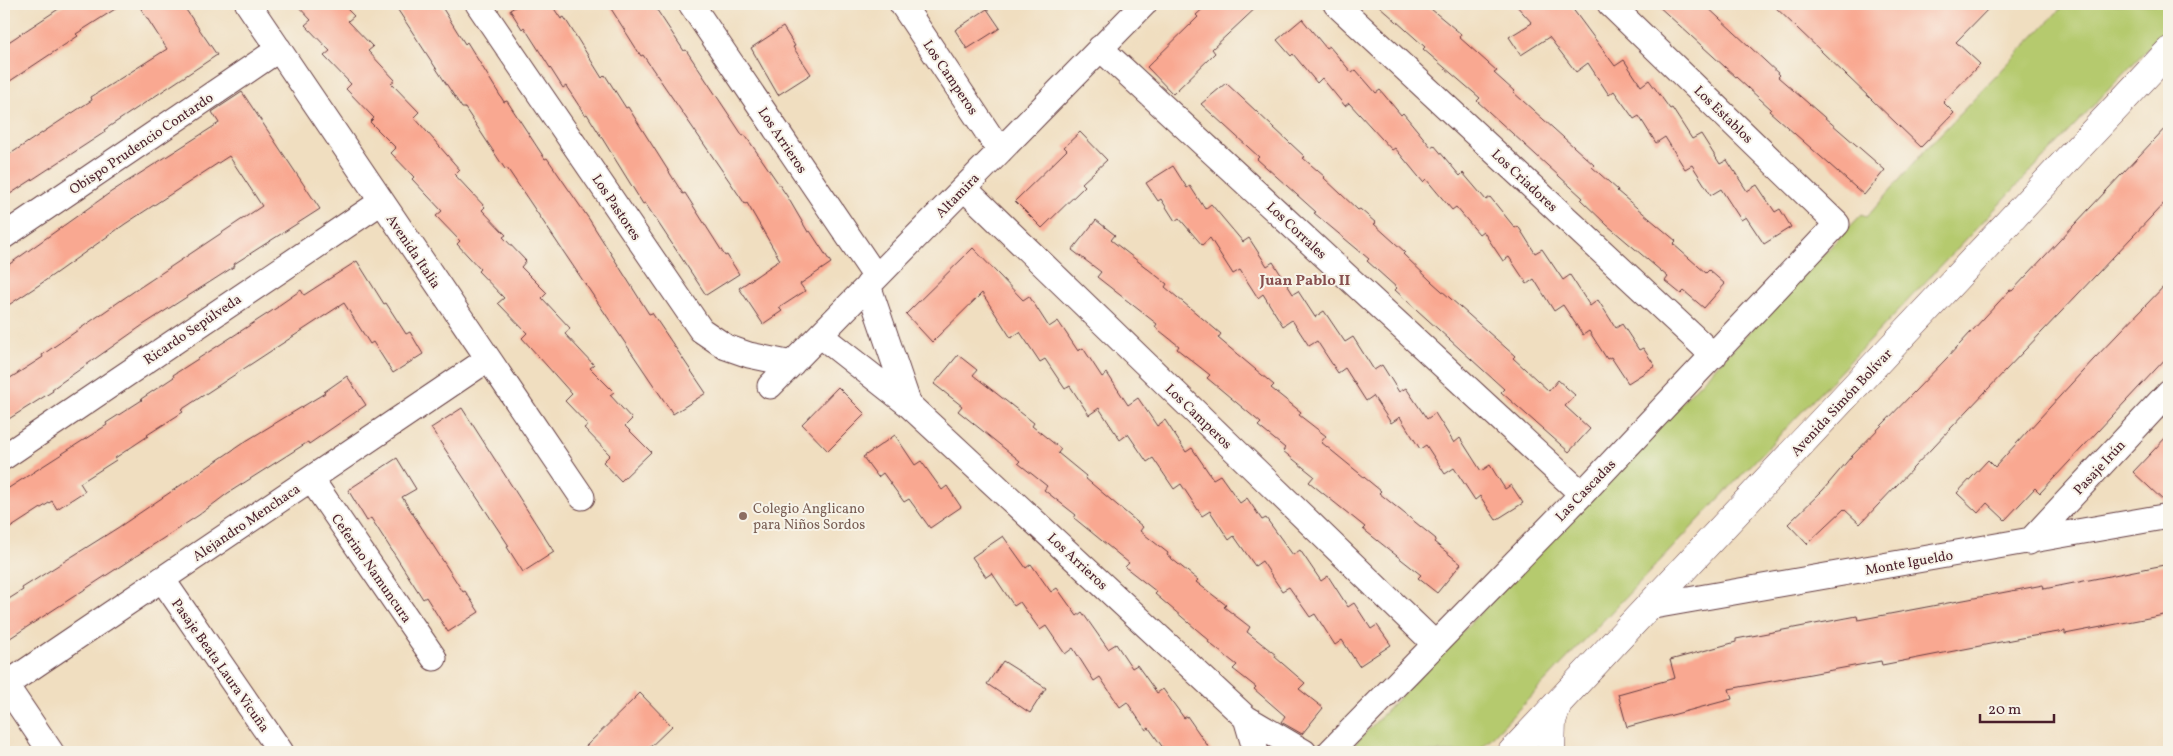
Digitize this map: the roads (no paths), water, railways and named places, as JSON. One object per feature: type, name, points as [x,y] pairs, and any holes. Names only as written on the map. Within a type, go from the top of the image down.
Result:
[{"type":"street","name":"Avenida Italia","points":[[248,4],[582,497]]},
{"type":"street","name":"Los Pastores","points":[[478,4],[701,330],[726,347],[749,355],[792,364]]},
{"type":"street","name":"Los Arrieros","points":[[691,4],[872,281],[909,405]]},
{"type":"street","name":"Los Camperos","points":[[902,4],[1000,151]]},
{"type":"street","name":"Altamira","points":[[770,386],[1100,48],[1119,13],[1144,4]]},
{"type":"street","name":"Los Criadores","points":[[1336,4],[1714,356]]},
{"type":"street","name":"Los Establos","points":[[1610,4],[1837,224]]},
{"type":"street","name":"Los Corrales","points":[[1100,48],[1582,494]]},
{"type":"street","name":"Obispo Prudencio Contardo","points":[[4,236],[279,49]]},
{"type":"street","name":"Avenida Simón Bolívar","points":[[1512,752],[2169,52]]},
{"type":"street","name":"Los Camperos","points":[[964,188],[1435,644]]},
{"type":"street","name":"Ricardo Sepúlveda","points":[[4,457],[381,202]]},
{"type":"street","name":"Las Cascadas","points":[[1330,752],[1582,494],[1837,224]]},
{"type":"street","name":"Los Arrieros","points":[[820,335],[909,405],[1246,718],[1304,752]]},
{"type":"street","name":"Alejandro Menchaca","points":[[5,685],[488,359]]},
{"type":"street","name":"Pasaje Irún","points":[[2029,542],[2169,392]]},
{"type":"street","name":"Ceferino Namuncura","points":[[311,479],[434,658]]},
{"type":"street","name":"Monte Igueldo","points":[[1648,607],[2029,542],[2169,516]]},
{"type":"street","name":"Pasaje Beata Laura Vicuña","points":[[162,579],[281,752]]},
{"type":"street","points":[[5,685],[51,752]]},
{"type":"street","points":[[1552,752],[1552,721],[1558,704]]},
{"type":"street","points":[[1246,718],[1256,752]]},
{"type":"place","name":"Colegio Anglicano para Niños Sordos","points":[[743,516]]},
{"type":"district","name":"Juan Pablo II","points":[[1305,280]]}]
